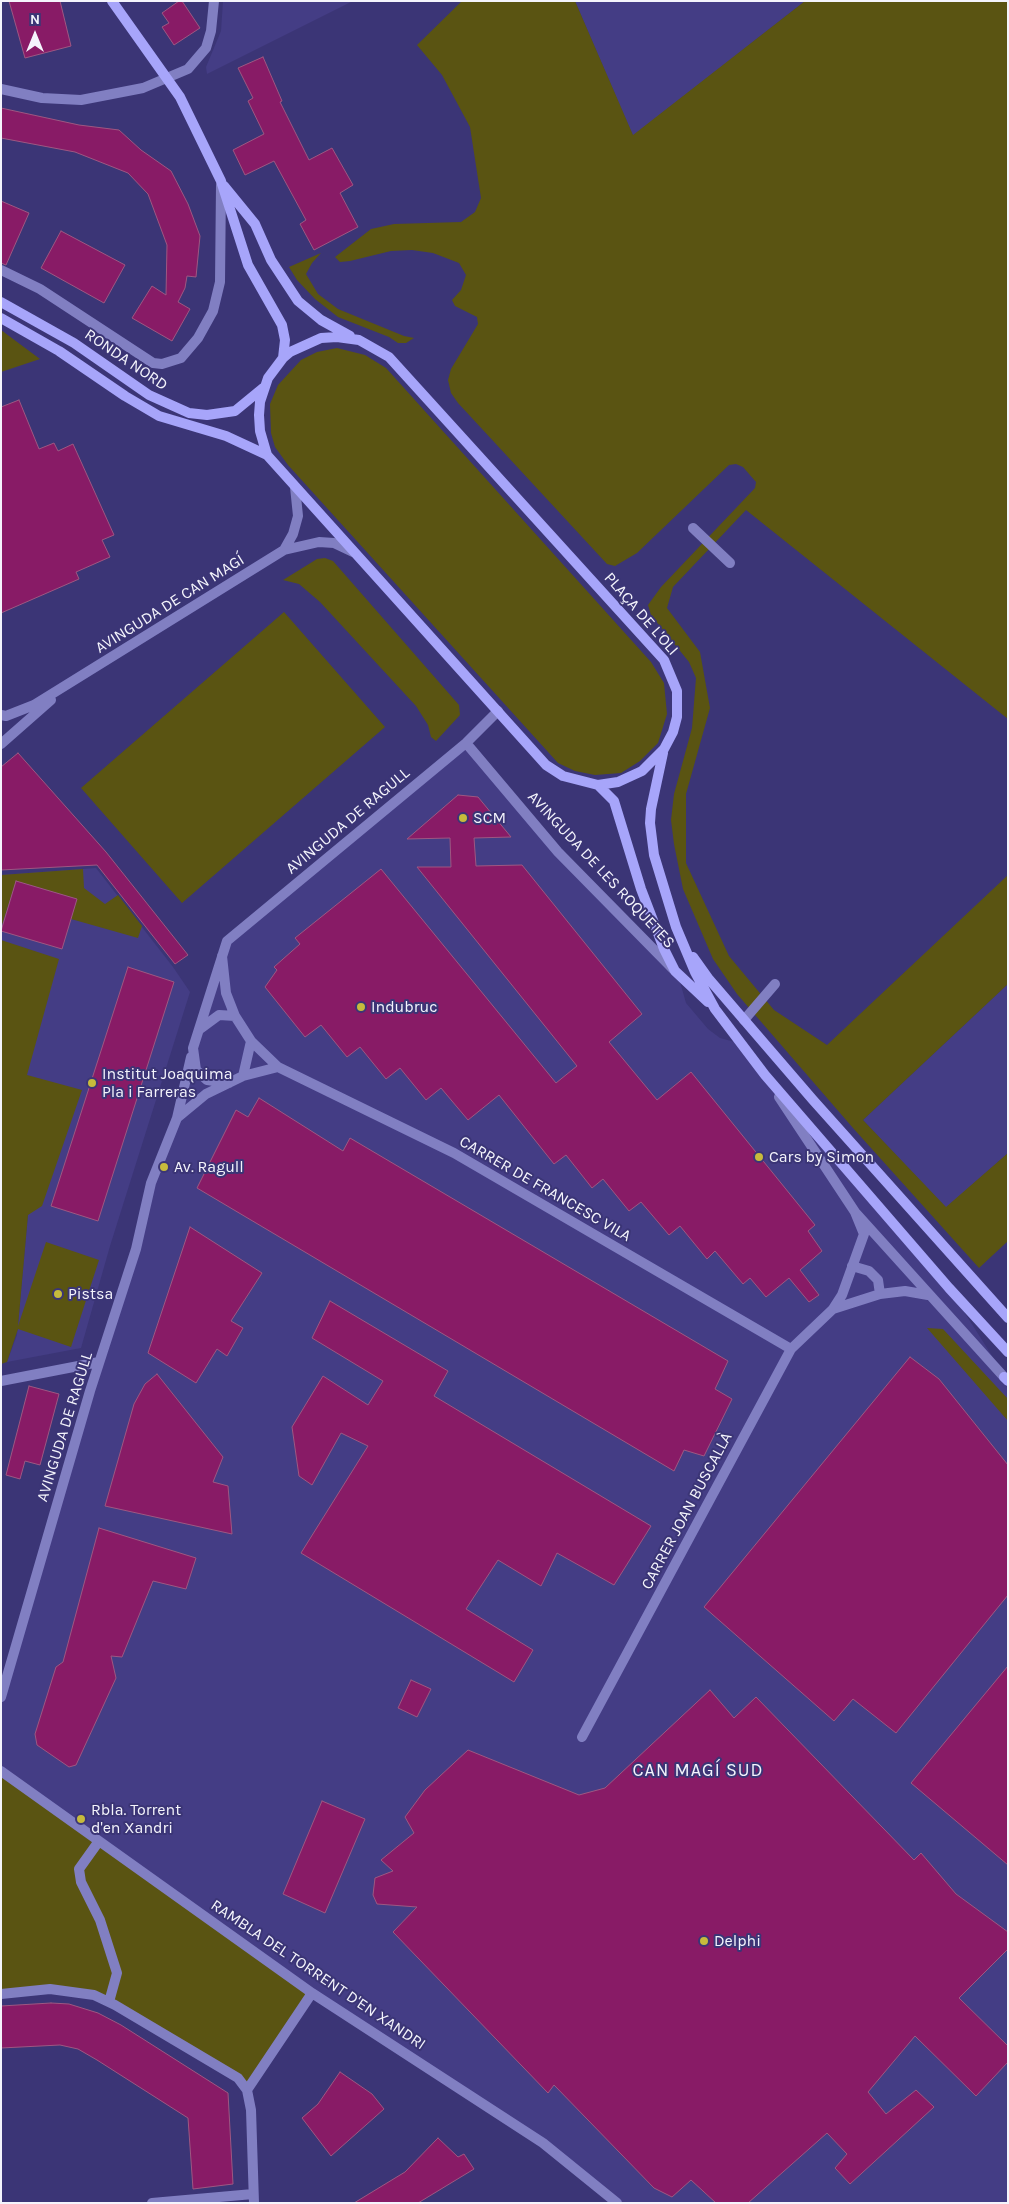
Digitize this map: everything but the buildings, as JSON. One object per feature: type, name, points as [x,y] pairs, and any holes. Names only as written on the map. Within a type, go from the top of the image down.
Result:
[{"type":"main road","points":[[112,1],[180,97],[221,181],[248,265],[282,325],[285,340],[282,358]]},
{"type":"main road","points":[[221,181],[255,224],[271,260],[298,301],[321,320],[359,340]]},
{"type":"main road","name":"RONDA NORD","points":[[1,302],[74,343],[149,395],[189,413],[207,415],[235,411],[264,387]]},
{"type":"main road","name":"RONDA NORD","points":[[1,318],[59,351],[125,396],[159,416],[226,436],[267,455]]},
{"type":"main road","name":"PLAÇA DE L'OLI","points":[[337,337],[359,340],[380,350],[400,367],[664,660],[674,680],[678,703],[673,732],[664,750],[642,771],[618,782],[598,785],[564,776],[550,768],[267,455],[260,432],[259,415],[264,387],[282,358],[299,347],[321,338],[337,337]]},
{"type":"main road","name":"AVINGUDA DE LES ROQUETES","points":[[664,750],[652,801],[651,839],[664,894],[695,972],[715,1009],[765,1075],[949,1288],[1008,1352]]},
{"type":"main road","name":"AVINGUDA DE LES ROQUETES","points":[[598,785],[614,801],[654,926],[675,971],[715,1009]]},
{"type":"main road","points":[[681,939],[708,978],[744,1020],[1008,1318]]},
{"type":"street","points":[[1,89],[42,98],[81,100],[143,88],[166,79],[188,69],[206,48],[211,31],[214,1]]},
{"type":"street","points":[[1,270],[40,289],[153,363],[162,364],[181,358],[198,338],[213,311],[218,289],[222,239],[221,181]]},
{"type":"street","points":[[284,550],[293,534],[298,516],[295,487]]},
{"type":"street","points":[[693,528],[730,564]]},
{"type":"street","name":"AVINGUDA DE CAN MAGÍ","points":[[1,715],[6,716],[34,705],[284,550],[318,542],[334,543],[353,552]]},
{"type":"street","name":"AVINGUDA DE CAN MAGÍ","points":[[1,744],[71,682]]},
{"type":"street","name":"AVINGUDA DE RAGULL","points":[[222,956],[227,941],[466,743],[498,711]]},
{"type":"street","name":"AVINGUDA DE LES ROQUETES","points":[[466,743],[558,852],[675,971]]},
{"type":"street","points":[[222,956],[226,992],[234,1016],[250,1041],[243,1076]]},
{"type":"street","points":[[177,1118],[194,1048],[222,956]]},
{"type":"street","points":[[744,1020],[775,984]]},
{"type":"street","points":[[200,1029],[219,1015],[234,1016]]},
{"type":"street","name":"CARRER DE FRANCESC VILA","points":[[250,1041],[278,1067],[454,1153],[791,1349]]},
{"type":"street","points":[[194,1048],[196,1070],[207,1080],[229,1083]]},
{"type":"street","points":[[177,1118],[206,1094],[243,1076],[278,1067]]},
{"type":"street","points":[[765,1075],[855,1212],[928,1295],[1006,1379]]},
{"type":"street","name":"AVINGUDA DE RAGULL","points":[[1,1697],[99,1362],[136,1250],[157,1165],[177,1118]]},
{"type":"street","name":"CARRER JOAN BUSCALLÀ","points":[[582,1738],[791,1349],[833,1309],[842,1295],[864,1234],[855,1212]]},
{"type":"street","points":[[852,1266],[869,1271],[878,1280],[880,1294]]},
{"type":"street","name":"CARRER JOAN BUSCALLÀ","points":[[833,1309],[880,1294],[917,1291],[928,1295]]},
{"type":"street","points":[[1,1381],[99,1362]]},
{"type":"street","name":"RAMBLA DEL TORRENT D'EN XANDRI","points":[[1,1771],[312,1993],[543,2143],[617,2203]]},
{"type":"street","points":[[99,1841],[79,1870],[80,1882],[100,1920],[117,1973],[109,2002]]},
{"type":"street","points":[[1,1994],[50,1990],[75,1991],[94,1995],[238,2078],[247,2090],[251,2110],[253,2198],[152,2203]]},
{"type":"street","points":[[247,2090],[312,1993]]},
{"type":"shaded area","points":[[223,1],[353,1],[207,74],[206,67],[221,31]]},
{"type":"shaded area","points":[[462,1],[575,1],[633,135],[805,1],[1008,1],[1008,719],[746,510],[673,587],[667,608],[700,652],[710,708],[686,794],[686,863],[729,956],[774,1010],[827,1045],[1008,875],[1008,984],[863,1120],[946,1207],[1008,1153],[1008,1241],[979,1268],[853,1128],[737,994],[713,959],[683,889],[671,820],[674,794],[692,728],[696,678],[689,662],[651,615],[648,605],[661,587],[755,488],[756,482],[743,467],[736,464],[729,465],[637,553],[615,566],[607,564],[458,403],[451,393],[448,380],[451,369],[478,324],[477,317],[455,306],[452,300],[461,290],[466,275],[459,263],[433,253],[412,250],[391,251],[340,262],[335,257],[371,229],[394,224],[461,222],[475,212],[481,198],[470,127],[442,75],[417,45]]},
{"type":"shaded area","points":[[575,1],[805,1],[633,136]]},
{"type":"shaded area","points":[[321,253],[312,263],[306,274],[318,294],[338,309],[404,336],[414,338],[406,343],[398,343],[389,337],[338,317],[315,299],[297,280],[289,267]]},
{"type":"shaded area","points":[[1,330],[40,359],[1,372]]},
{"type":"shaded area","points":[[337,348],[365,355],[386,368],[651,662],[664,683],[667,714],[658,743],[640,761],[621,773],[595,775],[575,771],[558,763],[288,465],[275,447],[271,433],[270,404],[278,385],[301,360],[317,352]]},
{"type":"shaded area","points":[[325,558],[333,561],[459,705],[460,715],[436,741],[431,737],[428,725],[416,706],[320,602],[299,584],[283,580],[317,559]]},
{"type":"shaded area","points":[[284,612],[385,727],[182,903],[81,788]]},
{"type":"shaded area","points":[[466,743],[680,982],[686,1003],[708,1029],[720,1038],[742,1044],[949,1288],[1008,1381],[1008,2203],[617,2203],[594,2182],[358,2021],[1,1771],[1,1697],[150,1188],[227,941]]},
{"type":"shaded area","name":"Institut Joaquima Pla i Farreras","points":[[96,868],[173,967],[190,992],[110,1246],[81,1348],[7,1362],[17,1335],[32,1171],[1,1009],[1,875]]},
{"type":"shaded area","points":[[83,869],[84,888],[105,904],[118,895],[142,926],[138,938],[71,919],[77,899],[16,881],[1,928],[1,875]]},
{"type":"shaded area","points":[[1,940],[59,959],[27,1075],[82,1090],[42,1206],[28,1215],[18,1326],[46,1242],[99,1260],[71,1347],[18,1329],[7,1362],[1,1364]]},
{"type":"shaded area","points":[[1008,984],[1008,1153],[946,1208],[863,1120]]},
{"type":"shaded area","points":[[927,1328],[943,1329],[1008,1399],[1008,1421]]},
{"type":"shaded area","points":[[1,1771],[312,1993],[247,2090],[238,2078],[115,2005],[75,1991],[1,1994]]},
{"type":"place","name":"SCM","points":[[463,818]]},
{"type":"place","name":"Indubruc","points":[[361,1007]]},
{"type":"place","name":"Institut Joaquima Pla i Farreras","points":[[92,1083]]},
{"type":"place","name":"Cars by Simon","points":[[759,1157]]},
{"type":"place","name":"Av. Ragull","points":[[164,1167]]},
{"type":"place","name":"Pistsa","points":[[58,1294]]},
{"type":"place","name":"Rbla. Torrent d'en Xandri","points":[[81,1819]]},
{"type":"place","name":"Delphi","points":[[704,1941]]},
{"type":"district","name":"CAN MAGÍ SUD","points":[[698,1771]]}]
